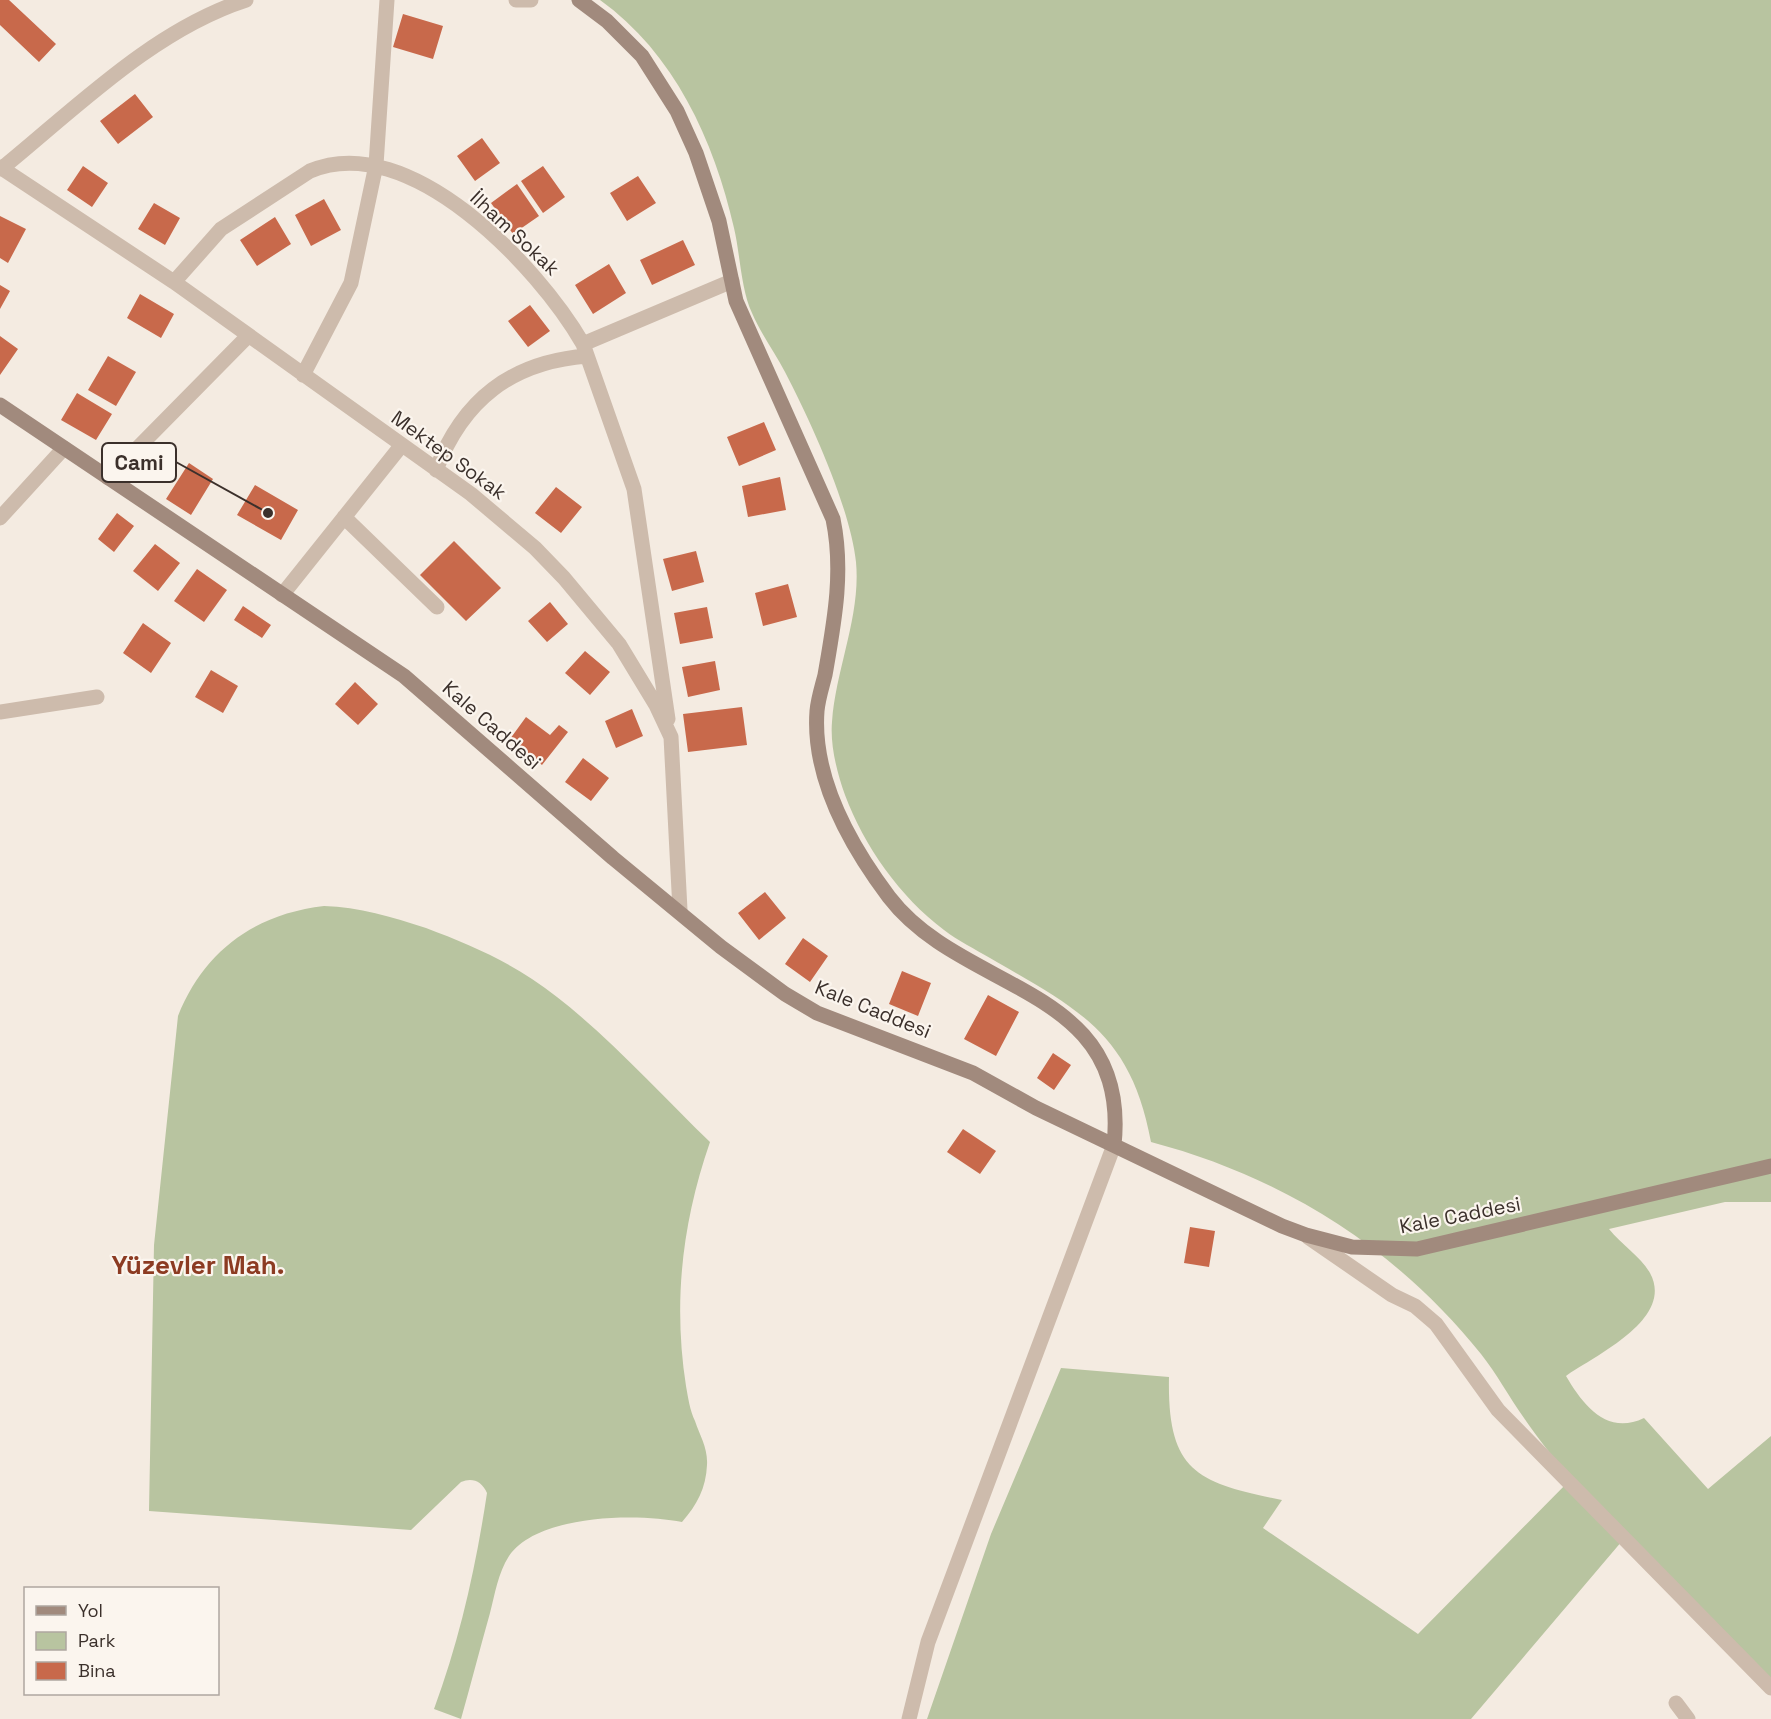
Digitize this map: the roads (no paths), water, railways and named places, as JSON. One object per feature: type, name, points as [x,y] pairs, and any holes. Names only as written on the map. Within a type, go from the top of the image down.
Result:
[{"type":"street","points":[[1,168],[156,44],[210,14],[246,0]]},
{"type":"street","points":[[303,375],[351,283],[376,165],[387,0]]},
{"type":"street","points":[[516,0],[531,0]]},
{"type":"street","points":[[579,0],[626,38],[652,69],[670,97],[707,182],[719,221],[736,301],[826,498],[837,540],[839,588],[817,724],[821,761],[840,816],[881,886],[910,919],[937,940],[1060,1012],[1089,1040],[1100,1057],[1113,1091],[1116,1126],[1114,1145],[928,1641],[909,1719]]},
{"type":"street","name":"İlham Sokak","points":[[174,282],[221,229],[310,171],[338,161],[376,165],[440,194],[481,225],[541,284],[565,313],[585,350],[634,489],[671,737]]},
{"type":"street","name":"Mektep Sokak","points":[[1,168],[174,282],[504,520],[535,548],[579,594],[632,664],[671,737],[680,910]]},
{"type":"street","points":[[436,470],[453,433],[478,401],[494,388],[538,365],[585,350],[732,280]]},
{"type":"street","points":[[108,478],[248,336]]},
{"type":"street","name":"Kale Caddesi","points":[[0,405],[404,676],[613,858],[680,910],[754,973],[817,1013],[939,1058],[1114,1145],[1306,1235],[1363,1248],[1417,1249],[1771,1166]]},
{"type":"street","points":[[282,595],[401,446]]},
{"type":"street","points":[[0,518],[64,448]]},
{"type":"street","points":[[344,517],[437,607]]},
{"type":"street","points":[[0,712],[97,697]]},
{"type":"street","points":[[1306,1235],[1392,1295],[1415,1306],[1436,1324],[1498,1410],[1771,1688]]},
{"type":"street","points":[[1676,1703],[1688,1719]]},
{"type":"place","name":"Cami","points":[[268,513]]},
{"type":"district","name":"Yüzevler Mah.","points":[[198,1265]]}]
